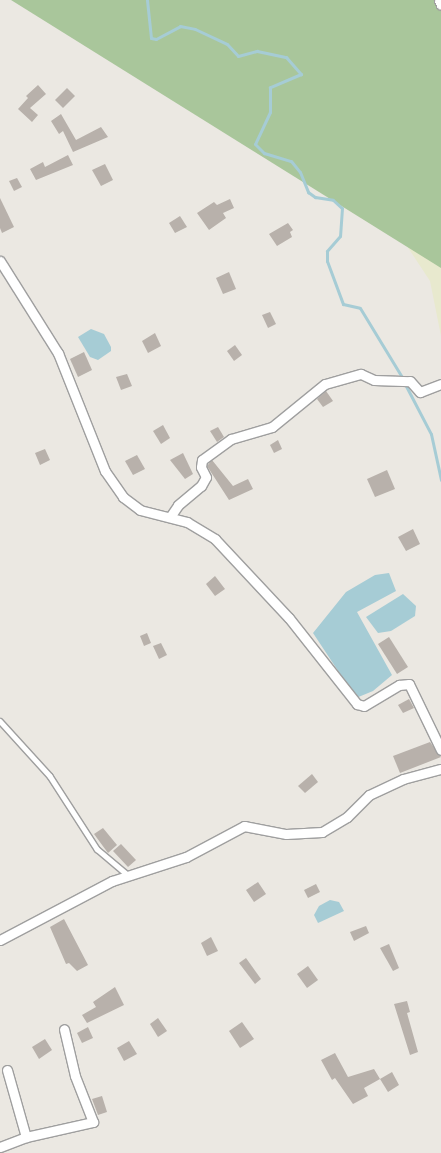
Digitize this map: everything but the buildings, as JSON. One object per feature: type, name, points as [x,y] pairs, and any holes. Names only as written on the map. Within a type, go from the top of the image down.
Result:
[{"type":"street","points":[[439,0],[441,5]]},
{"type":"street","points":[[0,261],[58,353],[110,477],[123,497],[140,510],[170,517],[215,539],[242,565],[357,704],[364,706],[399,685],[409,684],[441,750]]},
{"type":"street","points":[[170,517],[178,505],[202,486],[206,477],[201,467],[202,460],[231,439],[272,427],[325,384],[361,374],[374,380],[410,382],[420,392],[441,384]]},
{"type":"street","points":[[0,940],[128,874],[186,857],[244,826],[286,834],[322,832],[347,817],[369,795],[403,779],[441,769]]},
{"type":"street","points":[[0,1147],[26,1137],[93,1122],[75,1076],[64,1029]]},
{"type":"street","points":[[7,1070],[26,1137]]},
{"type":"lane","points":[[0,721],[50,776],[97,849],[128,874]]},
{"type":"green space","points":[[11,0],[441,0],[441,268]]},
{"type":"green space","points":[[441,221],[441,336],[430,281],[403,240]]},
{"type":"water","points":[[91,329],[104,334],[111,347],[111,351],[98,360],[90,357],[78,337]]},
{"type":"water","points":[[389,573],[396,591],[357,612],[392,675],[373,691],[356,698],[313,633],[346,592],[375,575]]},
{"type":"water","points":[[403,594],[416,606],[415,616],[391,631],[378,633],[366,617]]},
{"type":"water","points":[[330,900],[339,902],[344,911],[318,923],[314,915],[319,906]]},
{"type":"waterway","points":[[147,0],[151,38],[156,39],[180,26],[195,29],[227,44],[238,56],[257,51],[286,57],[301,74],[270,87],[270,112],[255,144],[264,153],[291,161],[300,172],[308,192],[315,197],[333,200],[342,208],[340,236],[327,251],[327,261],[343,304],[360,308],[402,377]]},
{"type":"waterway","points":[[406,386],[431,434],[441,480]]}]
